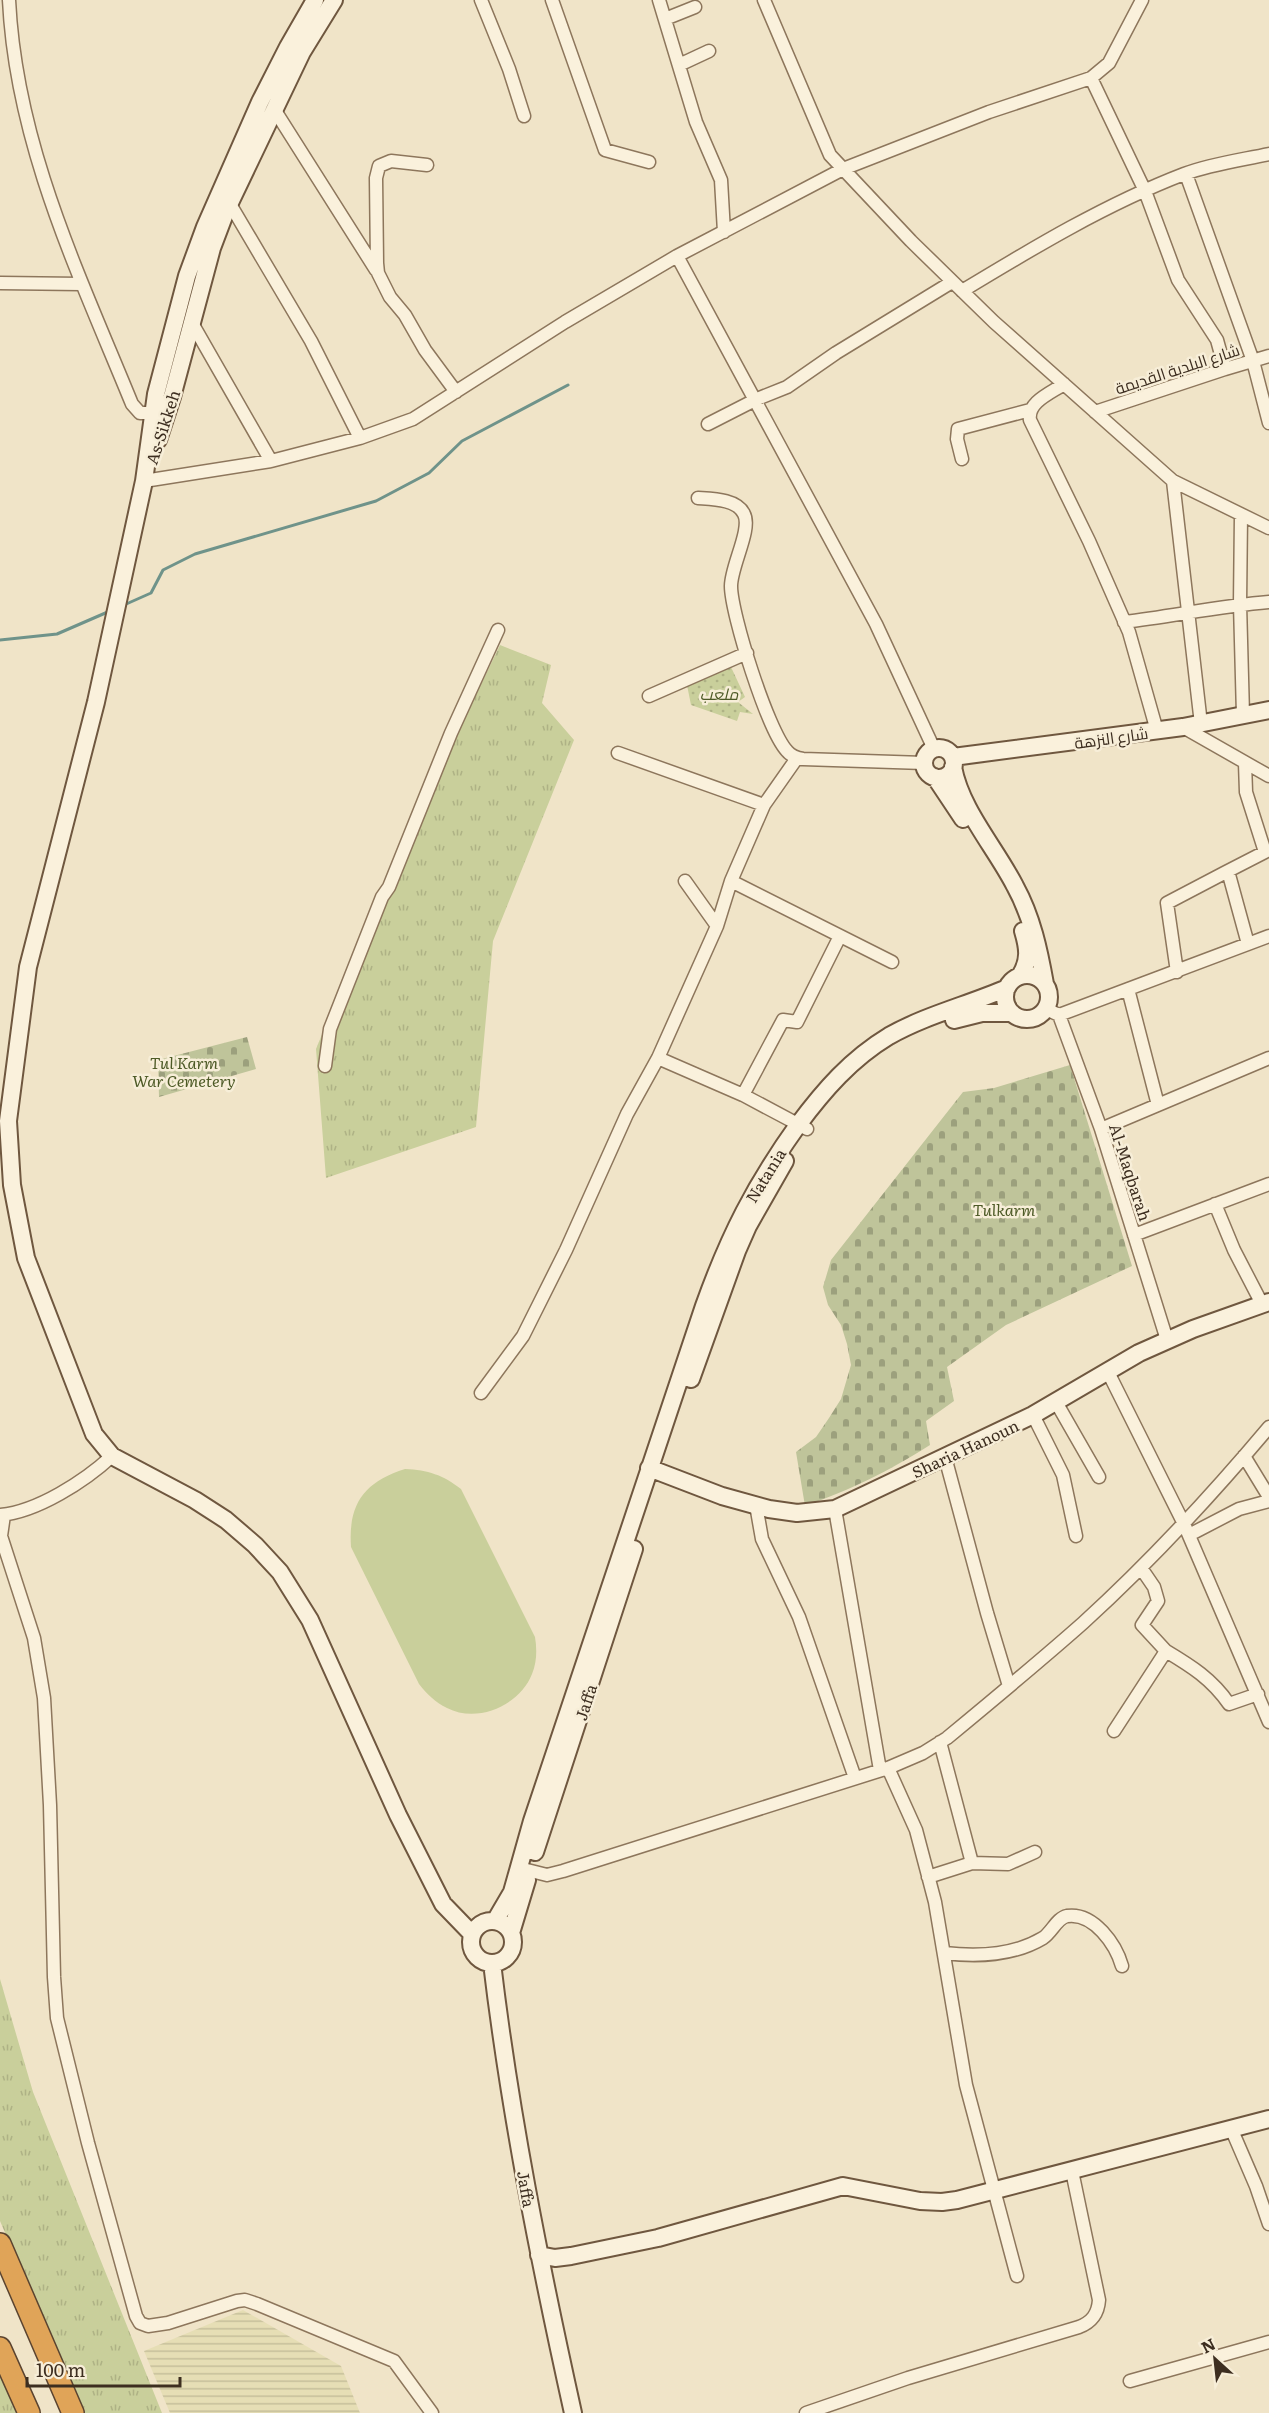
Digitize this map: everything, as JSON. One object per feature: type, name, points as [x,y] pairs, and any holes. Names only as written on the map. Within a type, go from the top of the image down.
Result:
[{"type":"highway","points":[[0,2244],[73,2413]]},
{"type":"highway","points":[[0,2348],[28,2413]]},
{"type":"street","points":[[9,0],[15,62],[36,159],[81,284],[132,404],[140,413],[154,413]]},
{"type":"street","name":"As-Sikkeh","points":[[144,481],[156,394],[187,276],[205,227],[260,102],[315,0]]},
{"type":"street","name":"As-Sikkeh","points":[[144,481],[172,397],[212,248],[302,51],[334,0]]},
{"type":"street","points":[[481,0],[509,69],[524,116]]},
{"type":"street","points":[[552,0],[605,150],[649,162]]},
{"type":"street","points":[[659,0],[696,122],[722,180],[724,232]]},
{"type":"street","points":[[764,0],[830,155],[843,169],[957,287],[1173,481],[1269,528]]},
{"type":"street","points":[[472,1934],[443,1904],[394,1806],[310,1620],[280,1572],[241,1532],[211,1510],[112,1456],[94,1434],[26,1258],[12,1185],[8,1121],[28,967],[96,702],[144,481],[271,461],[360,438],[413,419],[565,322],[677,256],[843,169],[989,112],[1091,78],[1109,63],[1142,0]]},
{"type":"street","points":[[665,19],[695,8]]},
{"type":"street","points":[[679,65],[709,51]]},
{"type":"street","points":[[1091,78],[1145,191],[1173,268],[1216,340],[1226,369]]},
{"type":"street","points":[[274,109],[378,273],[390,297],[405,315],[425,350],[456,392]]},
{"type":"street","points":[[708,424],[757,399],[787,387],[836,353],[1128,197],[1186,174],[1269,154]]},
{"type":"street","points":[[378,273],[377,171],[379,166],[391,161],[427,165]]},
{"type":"street","points":[[1186,174],[1253,361],[1269,423]]},
{"type":"street","points":[[231,206],[311,341],[360,438]]},
{"type":"street","points":[[677,256],[757,399],[876,624],[929,756],[927,772],[935,777],[991,864],[1015,909],[1028,953],[1026,966],[1020,976]]},
{"type":"street","points":[[0,283],[81,284]]},
{"type":"street","points":[[193,325],[271,461]]},
{"type":"street","name":"شارع البلدية القديمة","points":[[1095,412],[1269,357]]},
{"type":"street","points":[[962,459],[957,439],[958,429],[1030,410],[1064,384]]},
{"type":"street","points":[[1030,410],[1030,420],[1089,541],[1124,622],[1157,731]]},
{"type":"street","points":[[1173,481],[1201,724]]},
{"type":"street","points":[[698,498],[734,505],[740,508],[745,517],[746,528],[731,583],[732,602],[747,654],[782,744],[797,758],[929,756],[943,748],[953,762],[960,793],[1024,904],[1040,951],[1052,1012]]},
{"type":"street","points":[[1241,515],[1240,604],[1243,715]]},
{"type":"street","points":[[1124,622],[1189,614],[1240,604],[1269,602]]},
{"type":"street","points":[[326,1066],[330,1029],[382,897],[389,887],[451,733],[498,630]]},
{"type":"street","points":[[649,696],[747,654]]},
{"type":"street","name":"شارع النزهة","points":[[953,762],[1183,727],[1269,710]]},
{"type":"street","points":[[1183,727],[1269,776]]},
{"type":"street","points":[[618,753],[764,805]]},
{"type":"street","points":[[481,1393],[523,1336],[566,1250],[627,1114],[657,1058],[717,926],[731,881],[764,805],[797,758]]},
{"type":"street","points":[[935,777],[944,777],[953,762]]},
{"type":"street","points":[[1177,972],[1167,903],[1265,852],[1246,792],[1245,763]]},
{"type":"street","points":[[1228,872],[1248,944]]},
{"type":"street","points":[[685,881],[717,926]]},
{"type":"street","points":[[731,881],[892,962]]},
{"type":"street","points":[[743,1095],[783,1020],[797,1022],[840,936]]},
{"type":"street","points":[[1045,984],[1034,976],[1020,976],[1014,979],[1007,988],[1005,998],[1012,1013],[1031,1019],[1177,972],[1269,936]]},
{"type":"street","name":"Natania","points":[[654,1470],[737,1251],[803,1126],[830,1084],[844,1069],[890,1036],[923,1019],[977,1001],[1007,988]]},
{"type":"street","points":[[1128,989],[1158,1105]]},
{"type":"street","name":"Natania","points":[[803,1126],[850,1075],[890,1046],[969,1015],[994,1012],[1012,1013]]},
{"type":"street","name":"Al-Maqbarah","points":[[1052,1012],[1101,1129],[1167,1340]]},
{"type":"street","points":[[657,1058],[743,1095],[803,1126]]},
{"type":"street","points":[[1101,1129],[1269,1058]]},
{"type":"street","points":[[1134,1235],[1269,1184]]},
{"type":"street","points":[[1215,1204],[1234,1250],[1266,1303]]},
{"type":"street","name":"Sharia Hanoun","points":[[654,1470],[722,1496],[797,1514],[835,1509],[1033,1416],[1128,1359],[1167,1340],[1266,1303]]},
{"type":"street","points":[[1108,1372],[1186,1530],[1269,1722]]},
{"type":"street","points":[[1056,1402],[1099,1478]]},
{"type":"street","points":[[1033,1416],[1063,1475],[1076,1536]]},
{"type":"street","points":[[524,1869],[547,1875],[563,1871],[884,1769],[923,1753],[1009,1686],[1186,1530],[1269,1427]]},
{"type":"street","points":[[112,1456],[73,1486],[37,1504],[2,1515],[2,1536],[34,1638],[44,1698],[57,2018],[87,2143],[136,2316],[141,2323],[157,2325],[245,2300],[394,2361],[432,2413]]},
{"type":"street","points":[[1186,1530],[1269,1499],[1244,1456]]},
{"type":"street","points":[[945,1457],[1009,1686]]},
{"type":"street","name":"Jaffa","points":[[511,1933],[524,1869],[654,1470]]},
{"type":"street","points":[[756,1505],[762,1539],[799,1617],[855,1778]]},
{"type":"street","points":[[835,1509],[884,1769],[916,1830],[944,1953],[966,2085],[1017,2276]]},
{"type":"street","points":[[1141,1568],[1154,1587],[1158,1601],[1142,1625],[1166,1650],[1203,1674],[1229,1704],[1258,1694]]},
{"type":"street","points":[[1114,1731],[1166,1650]]},
{"type":"street","points":[[940,1742],[972,1863]]},
{"type":"street","points":[[928,1877],[972,1863],[1008,1864],[1035,1852]]},
{"type":"street","name":"Jaffa","points":[[495,1921],[524,1869]]},
{"type":"street","points":[[944,1953],[979,1956],[1009,1951],[1045,1937],[1062,1918],[1070,1916],[1086,1920],[1105,1935],[1114,1947],[1122,1966]]},
{"type":"street","points":[[495,1921],[507,1927],[513,1940],[509,1953],[492,1963],[479,1958],[474,1953],[471,1940],[472,1934],[481,1924],[495,1921]]},
{"type":"street","name":"Jaffa","points":[[492,1963],[503,2062],[539,2255],[573,2413]]},
{"type":"street","points":[[539,2255],[555,2258],[571,2256],[658,2238],[843,2186],[931,2202],[952,2201],[1269,2119]]},
{"type":"street","points":[[1231,2128],[1269,2223]]},
{"type":"street","points":[[806,2413],[908,2378],[1079,2328],[1090,2321],[1097,2312],[1099,2301],[1072,2171]]},
{"type":"street","points":[[1130,2381],[1269,2342]]},
{"type":"shaded area","points":[[243,2310],[341,2366],[360,2413],[170,2413],[144,2351]]},
{"type":"green space","points":[[500,645],[551,665],[542,703],[574,740],[493,941],[476,1127],[326,1178],[316,1049],[379,896]]},
{"type":"green space","name":"ملعب","points":[[731,667],[745,697],[738,702],[753,714],[740,712],[737,721],[691,705],[687,685]]},
{"type":"green space","name":"Tul Karm War Cemetery","points":[[247,1037],[256,1069],[159,1097],[158,1060]]},
{"type":"green space","name":"Tulkarm","points":[[1070,1065],[1132,1266],[1006,1325],[947,1367],[954,1401],[926,1421],[930,1445],[869,1479],[805,1506],[796,1452],[816,1437],[829,1418],[841,1399],[851,1365],[841,1325],[828,1305],[823,1287],[831,1260],[963,1092],[994,1088]]},
{"type":"green space","points":[[405,1469],[435,1474],[461,1489],[535,1637],[535,1665],[532,1674],[518,1695],[497,1709],[472,1714],[459,1712],[443,1706],[425,1691],[419,1684],[351,1547],[352,1518],[362,1497],[379,1481]]},
{"type":"green space","points":[[0,1979],[33,2092],[162,2413],[83,2413],[0,2221]]},
{"type":"green space","points":[[0,2368],[20,2413],[0,2413]]},
{"type":"waterway","points":[[124,605],[151,593],[163,570],[195,554],[376,501],[429,473],[462,441],[568,385]]},
{"type":"waterway","points":[[0,640],[57,634],[110,611]]}]
